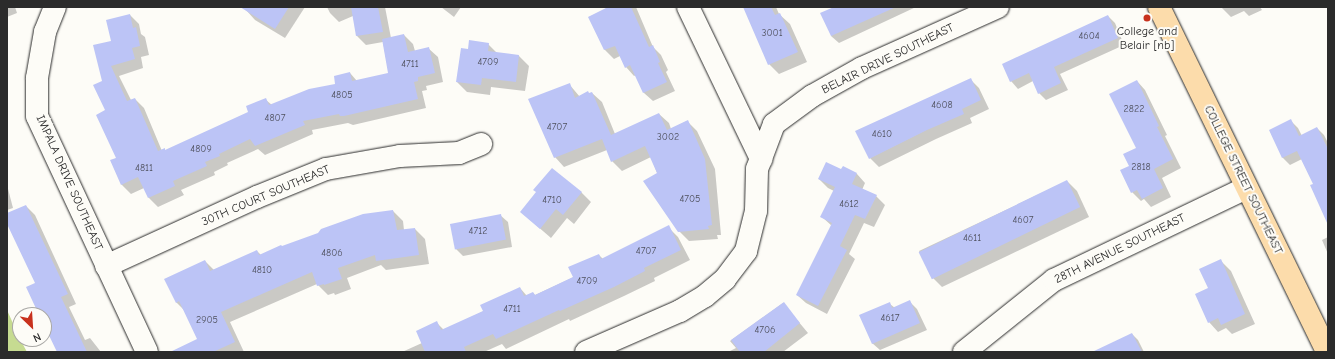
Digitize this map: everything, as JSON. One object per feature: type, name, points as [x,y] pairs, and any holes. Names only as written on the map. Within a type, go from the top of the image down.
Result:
[{"type":"main road","name":"COLLEGE STREET SOUTHEAST","points":[[1159,7],[1327,352]]},
{"type":"street","name":"IMPALA DRIVE SOUTHEAST","points":[[55,7],[44,40],[37,78],[36,116],[147,352]]},
{"type":"street","points":[[688,7],[761,159]]},
{"type":"street","name":"BELAIR DRIVE SOUTHEAST","points":[[586,352],[680,311],[705,296],[725,279],[746,251],[756,211],[757,169],[774,124],[812,96],[862,68],[998,7]]},
{"type":"street","name":"30TH COURT SOUTHEAST","points":[[106,266],[257,197],[326,169],[400,156],[459,153],[481,144]]},
{"type":"street","name":"28TH AVENUE SOUTHEAST","points":[[964,352],[1054,280],[1246,188]]},
{"type":"green space","points":[[7,310],[12,321],[12,347],[24,347],[27,352],[7,352]]},
{"type":"building","points":[[240,7],[289,7],[275,29]]},
{"type":"building","points":[[351,7],[378,7],[383,32],[356,36]]},
{"type":"building","points":[[608,7],[631,7],[649,47],[653,45],[660,62],[658,63],[667,82],[643,93],[630,65],[625,68],[615,46],[604,50],[588,17]]},
{"type":"building","points":[[743,7],[771,7],[775,15],[780,13],[798,52],[768,65]]},
{"type":"building","points":[[834,7],[896,7],[831,36],[820,13]]},
{"type":"building","points":[[130,14],[133,28],[136,27],[140,46],[132,48],[135,59],[111,66],[127,101],[135,98],[158,151],[165,148],[165,150],[248,112],[246,106],[266,98],[269,105],[309,89],[335,84],[334,76],[350,72],[352,81],[388,73],[382,39],[404,34],[408,52],[429,47],[435,73],[418,77],[418,81],[414,82],[418,99],[344,116],[340,116],[339,114],[303,121],[305,125],[255,146],[250,139],[219,154],[220,156],[205,162],[207,166],[173,181],[175,186],[148,198],[138,177],[121,185],[110,160],[116,158],[96,115],[105,110],[93,85],[102,81],[93,45],[111,41],[106,20]]},
{"type":"building","points":[[1108,15],[1118,38],[1054,67],[1061,83],[1038,94],[1029,73],[1010,82],[1002,64]]},
{"type":"building","points":[[469,40],[489,43],[488,51],[519,55],[516,82],[482,78],[481,85],[456,82],[461,48],[468,49]]},
{"type":"building","points":[[971,78],[981,100],[962,109],[964,114],[927,130],[869,159],[855,131]]},
{"type":"building","points":[[1137,80],[1159,126],[1157,127],[1173,159],[1154,169],[1163,188],[1142,199],[1137,190],[1131,193],[1120,170],[1129,166],[1123,154],[1136,148],[1109,94]]},
{"type":"building","points":[[570,83],[575,98],[588,91],[589,93],[592,92],[611,135],[659,113],[667,130],[688,120],[705,159],[712,225],[708,226],[709,229],[678,232],[643,181],[657,173],[645,146],[611,162],[602,139],[554,158],[528,99]]},
{"type":"building","points":[[1291,119],[1299,136],[1317,127],[1328,149],[1328,225],[1310,185],[1313,184],[1297,151],[1282,158],[1269,130]]},
{"type":"building","points":[[826,162],[841,169],[843,166],[857,173],[852,184],[877,195],[865,219],[855,215],[840,246],[847,250],[818,306],[796,295],[832,223],[820,217],[835,187],[818,179]]},
{"type":"building","points":[[552,168],[582,192],[563,215],[556,209],[540,229],[520,212],[536,192],[533,190]]},
{"type":"building","points":[[1067,180],[1080,207],[932,279],[919,252]]},
{"type":"building","points":[[26,205],[68,294],[61,297],[87,352],[57,352],[52,342],[52,307],[35,307],[26,287],[35,283],[7,224],[7,213]]},
{"type":"building","points":[[393,210],[397,230],[415,228],[419,255],[376,261],[375,255],[338,268],[342,279],[324,285],[317,286],[312,272],[221,312],[235,342],[213,352],[170,352],[197,339],[179,301],[176,303],[164,279],[205,260],[210,271],[257,250],[259,255],[281,245],[282,246],[318,233],[321,229],[363,214]]},
{"type":"building","points":[[501,214],[506,240],[455,249],[450,224]]},
{"type":"building","points":[[669,225],[681,250],[644,268],[645,271],[614,287],[496,339],[493,334],[464,347],[466,352],[425,352],[416,331],[437,321],[441,330],[483,311],[480,305],[520,287],[524,296],[533,292],[535,295],[573,277],[568,267],[599,254],[601,259]]},
{"type":"building","points":[[1221,259],[1245,314],[1221,325],[1218,318],[1208,323],[1195,294],[1208,288],[1199,269]]},
{"type":"building","points":[[910,300],[920,323],[872,344],[859,315],[890,302],[892,308]]},
{"type":"building","points":[[784,302],[800,323],[764,352],[740,352],[731,340]]},
{"type":"building","points":[[1132,333],[1142,352],[1092,352]]},
{"type":"place","name":"College and Belair [nb]","points":[[1147,18]]}]
